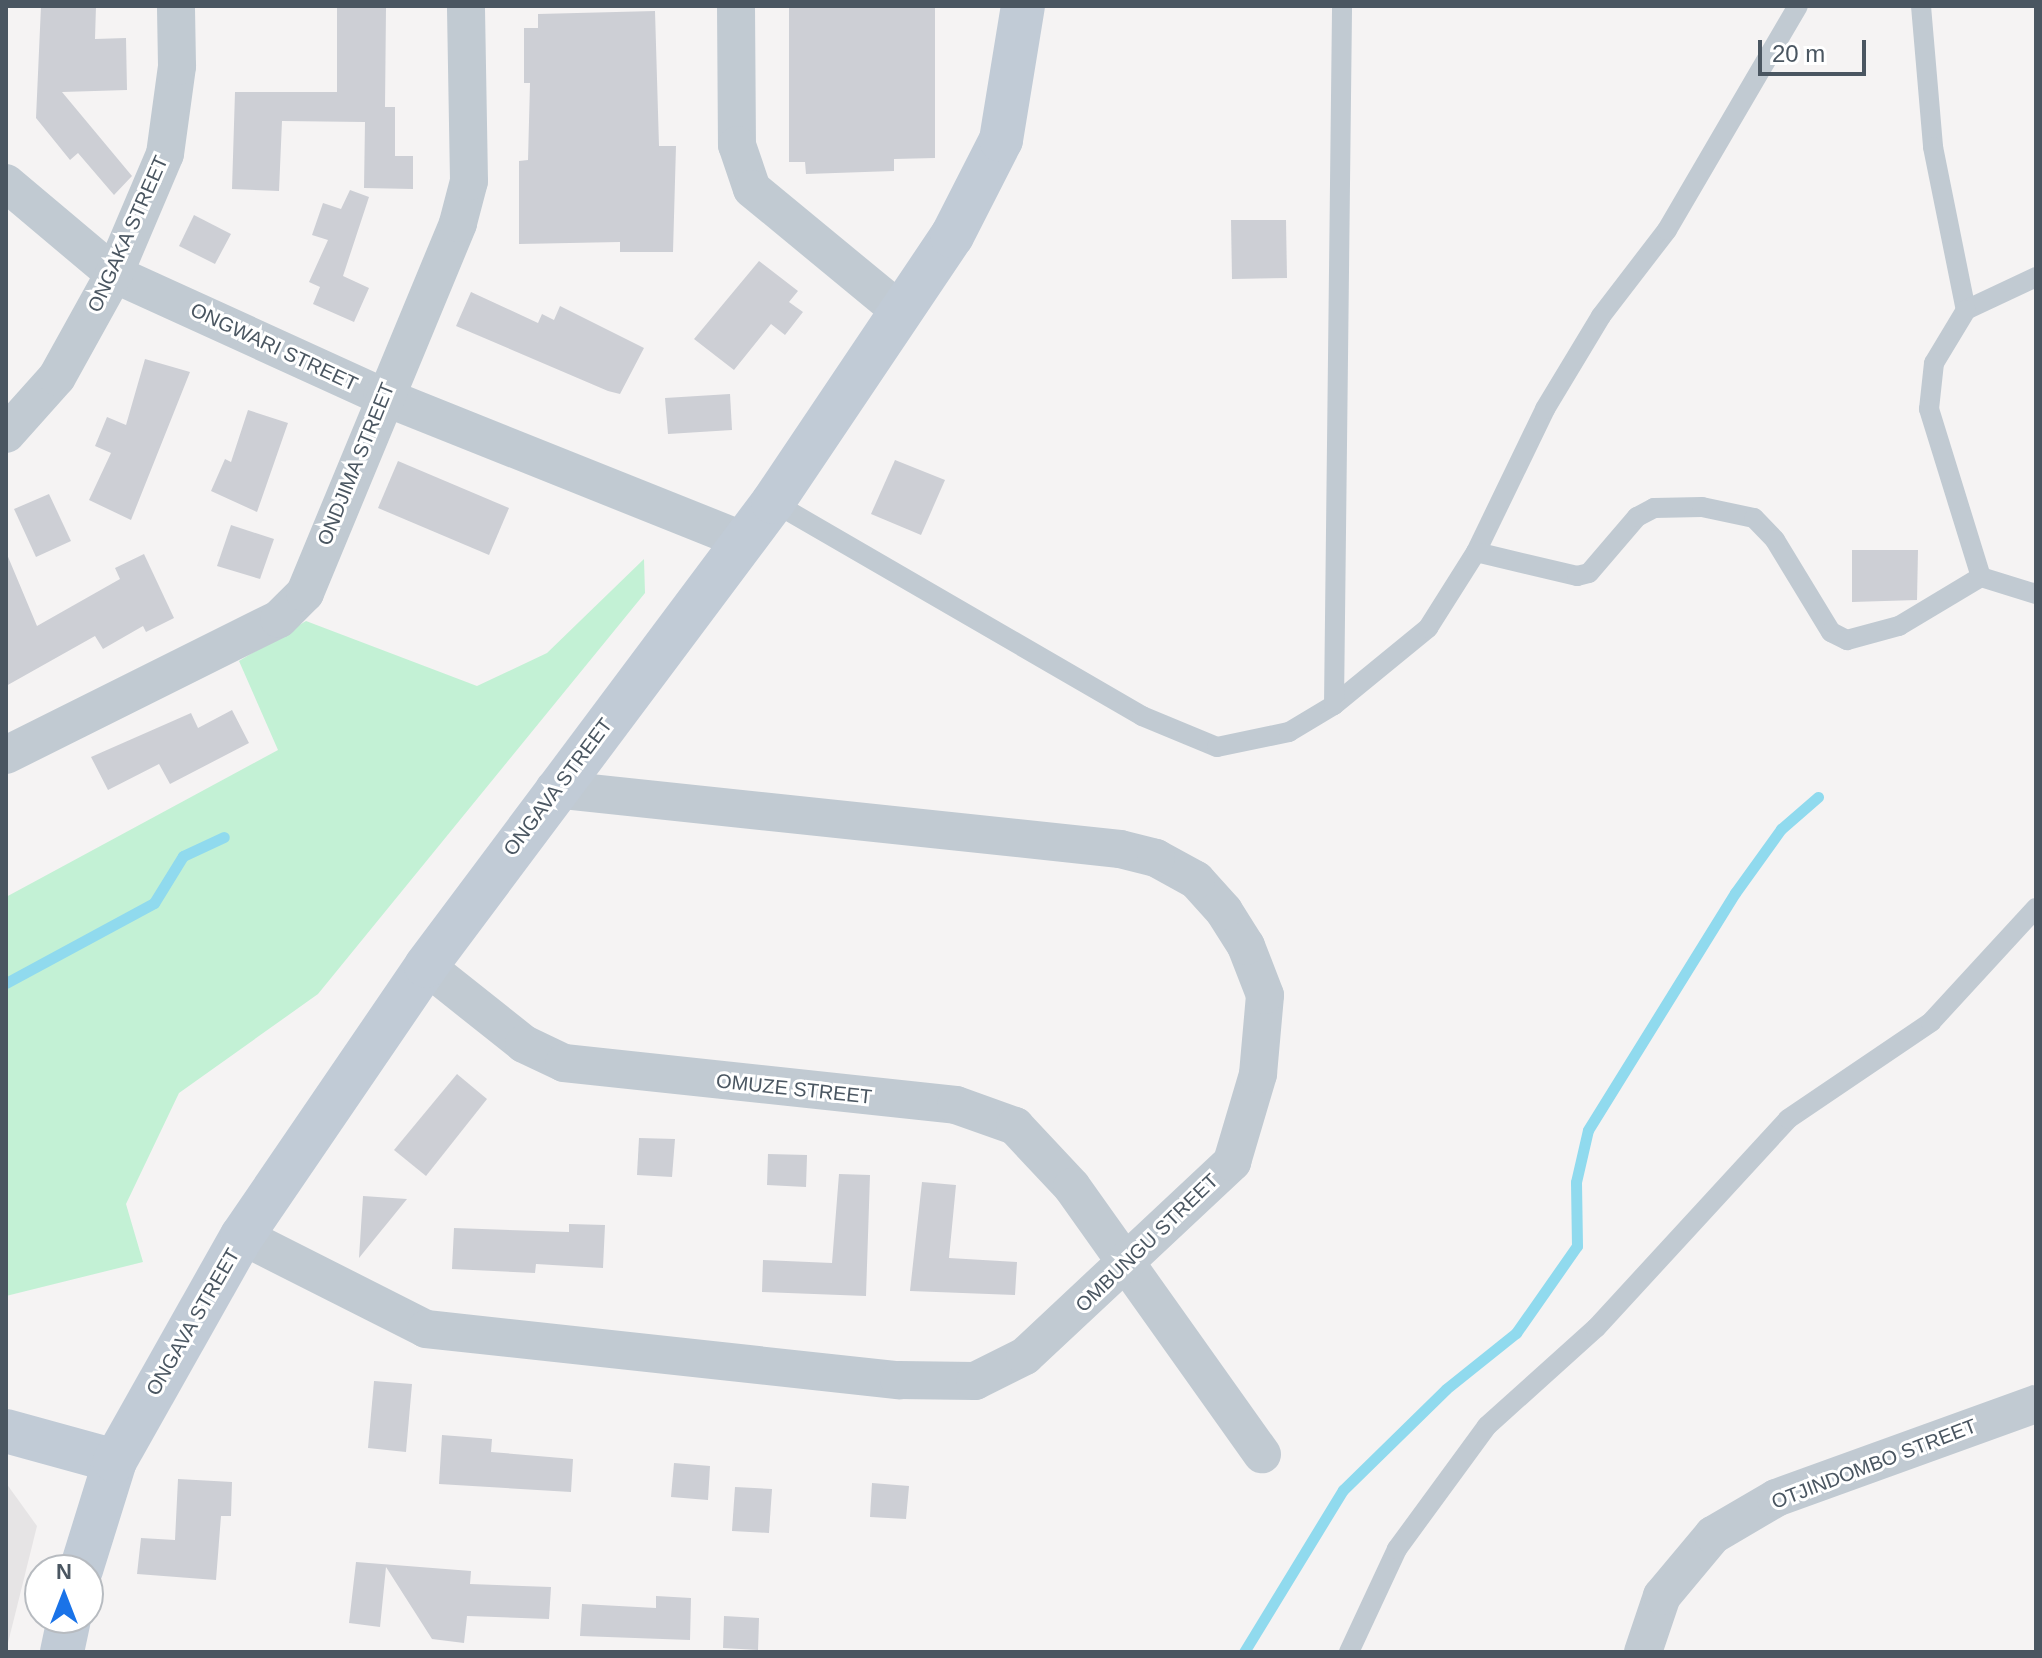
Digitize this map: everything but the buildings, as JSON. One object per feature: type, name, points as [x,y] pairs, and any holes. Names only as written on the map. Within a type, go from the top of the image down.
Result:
[{"type":"street","name":"ONGAKA STREET","points":[[6,434],[57,377],[114,274],[171,137],[176,6]]},
{"type":"street","name":"ONDJIMA STREET","points":[[6,755],[292,609],[305,593],[382,396],[458,223],[469,181],[466,6]]},
{"type":"street","points":[[736,6],[737,145],[752,189],[901,312]]},
{"type":"street","name":"ONGAVA STREET","points":[[86,1554],[115,1461],[242,1236],[426,966],[554,789],[773,502],[952,236],[1001,140],[1023,6]]},
{"type":"street","name":"ONGWARI STREET","points":[[6,183],[114,274],[382,396],[744,541]]},
{"type":"street","name":"OMBUNGU STREET","points":[[242,1236],[426,1329],[899,1380],[992,1377],[1025,1356],[1232,1162],[1258,1074],[1266,1015],[1260,976],[1224,911],[1196,880],[1156,858],[1120,849],[554,789]]},
{"type":"street","name":"OMUZE STREET","points":[[426,966],[524,1044],[564,1063],[956,1105],[995,1114],[1034,1144],[1127,1260],[1262,1454]]},
{"type":"street","name":"OTJINDOMBO STREET","points":[[1643,1652],[1662,1596],[1713,1535],[1776,1498],[2036,1404]]},
{"type":"street","points":[[6,1431],[115,1461]]},
{"type":"lane","points":[[1334,705],[1342,6]]},
{"type":"lane","points":[[773,502],[1142,716],[1217,747],[1289,732],[1334,705],[1428,628],[1476,552],[1545,409],[1601,316],[1667,230],[1798,6]]},
{"type":"lane","points":[[1921,6],[1933,147],[1966,310]]},
{"type":"lane","points":[[1981,577],[1929,409],[1934,363],[1966,310],[2036,277]]},
{"type":"lane","points":[[1476,552],[1577,576],[1589,573],[1637,517],[1654,508],[1702,507],[1754,518],[1775,540],[1831,632],[1847,640],[1899,626],[1981,577],[2036,594]]},
{"type":"lane","points":[[1349,1652],[1397,1549],[1487,1426],[1596,1328],[1788,1119],[1931,1022],[2036,908]]},
{"type":"shaded area","points":[[6,1483],[37,1526],[30,1554],[24,1554],[24,1578],[6,1651]]},
{"type":"green space","points":[[644,559],[645,593],[318,994],[179,1093],[126,1204],[143,1262],[6,1296],[6,897],[278,750],[239,661],[306,621],[477,686],[547,653]]},
{"type":"waterway","points":[[1244,1652],[1343,1490],[1446,1389],[1516,1333],[1577,1246],[1576,1182],[1588,1130],[1735,893],[1781,829],[1818,797]]},
{"type":"waterway","points":[[6,983],[154,903],[183,856],[224,837]]}]
